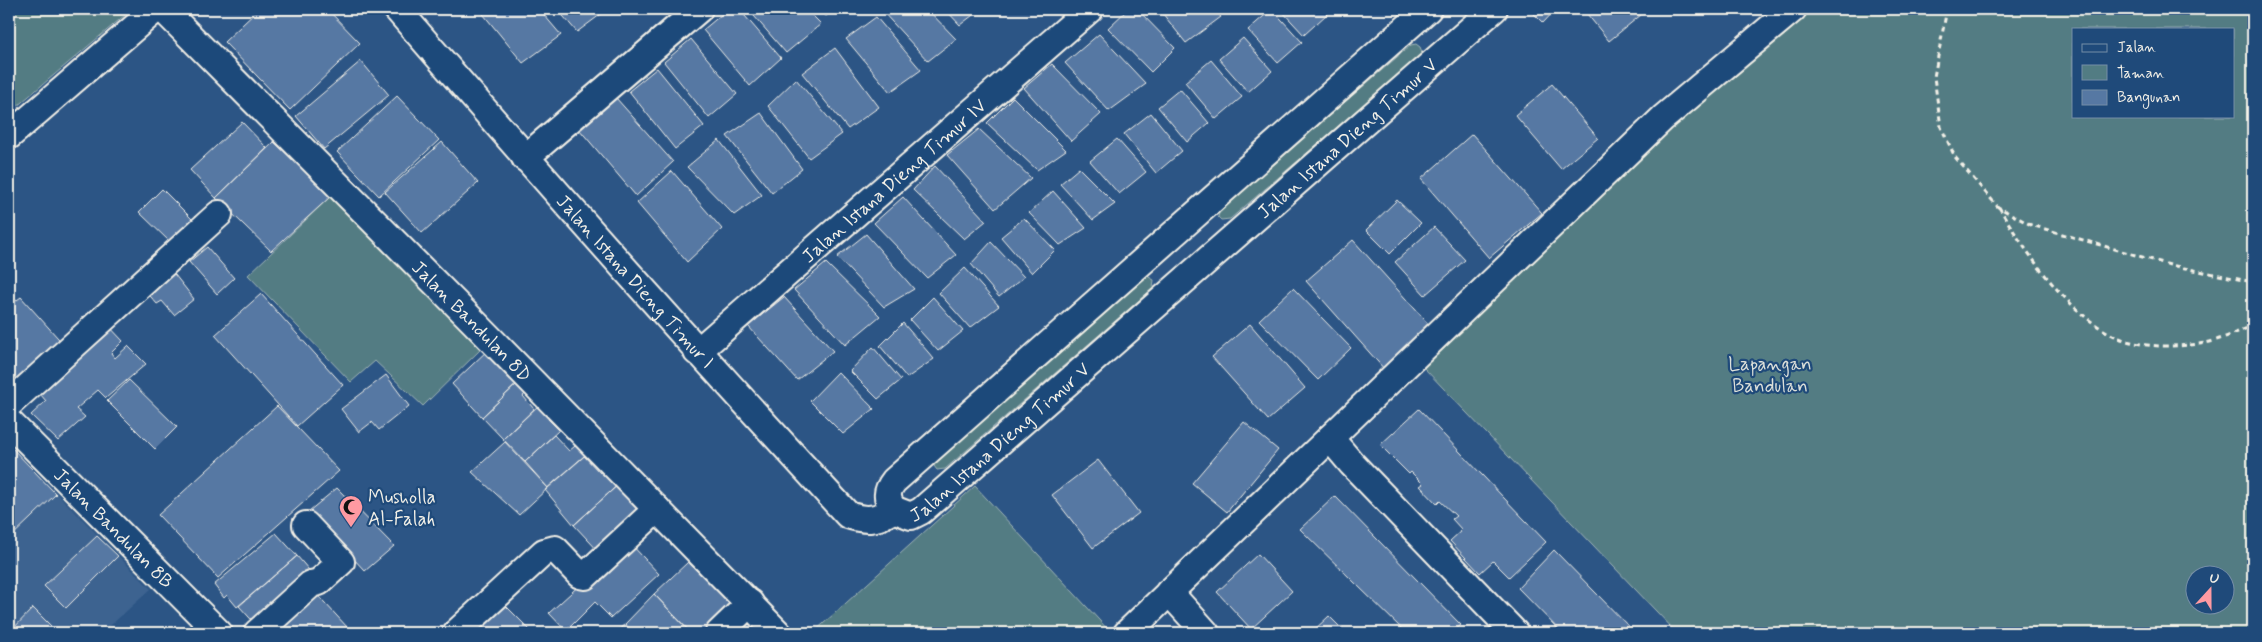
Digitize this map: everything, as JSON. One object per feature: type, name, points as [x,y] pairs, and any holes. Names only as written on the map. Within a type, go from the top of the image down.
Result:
[{"type":"street","points":[[9,136],[156,9]]},
{"type":"street","name":"Jalan Bandulan 8D","points":[[163,9],[778,633]]},
{"type":"street","name":"Jalan Istana Dieng Timur I","points":[[397,9],[525,158],[698,352],[848,515],[858,518],[877,519],[892,509]]},
{"type":"street","points":[[525,158],[700,9]]},
{"type":"street","name":"Jalan Istana Dieng Timur IV","points":[[698,352],[1090,9]]},
{"type":"street","name":"Jalan Istana Dieng Timur V","points":[[1428,9],[894,481],[889,488],[887,496],[892,509],[911,516],[921,512],[1482,12]]},
{"type":"street","points":[[1127,633],[1663,118],[1793,9]]},
{"type":"street","points":[[9,404],[219,214]]},
{"type":"street","points":[[1171,235],[1199,266]]},
{"type":"street","name":"Jalan Bandulan 8B","points":[[9,422],[219,633]]},
{"type":"street","points":[[1330,438],[1352,464],[1515,633]]},
{"type":"street","points":[[456,633],[544,552],[554,549],[580,575],[585,576],[657,509]]},
{"type":"street","points":[[257,633],[311,584],[319,582],[341,562],[306,524]]},
{"type":"street","points":[[1169,592],[1206,633]]},
{"type":"street","points":[[719,633],[750,604]]},
{"type":"path","points":[[1947,9],[1934,77],[1941,126],[1955,157],[1998,206],[2017,238],[2048,280],[2084,315],[2119,338],[2158,346],[2200,344],[2253,326]]},
{"type":"path","points":[[1998,206],[2040,227],[2170,265],[2253,282]]},
{"type":"shaded area","points":[[9,445],[151,589],[102,633],[9,633]]},
{"type":"green space","points":[[9,9],[132,9],[9,113]]},
{"type":"green space","name":"Lapangan Bandulan","points":[[1809,9],[2253,9],[2253,633],[1677,633],[1424,368],[1660,135]]},
{"type":"green space","points":[[1416,44],[1422,52],[1420,56],[1230,219],[1221,220],[1218,217],[1220,210],[1411,45]]},
{"type":"green space","points":[[331,196],[482,348],[423,406],[375,361],[351,382],[248,275]]},
{"type":"green space","points":[[1147,276],[1154,280],[1153,288],[945,469],[937,470],[934,466],[937,459]]},
{"type":"green space","points":[[975,486],[1111,633],[813,633]]},
{"type":"building","points":[[259,9],[327,9],[360,43],[290,110],[224,42]]},
{"type":"building","points":[[479,9],[539,9],[561,35],[523,63]]},
{"type":"building","points":[[557,9],[608,9],[577,32]]},
{"type":"building","points":[[728,9],[739,9],[781,58],[750,86],[703,30]]},
{"type":"building","points":[[748,9],[806,9],[821,24],[786,53]]},
{"type":"building","points":[[818,9],[835,9],[826,16]]},
{"type":"building","points":[[927,9],[956,39],[928,61],[881,10]]},
{"type":"building","points":[[945,9],[981,9],[960,25]]},
{"type":"building","points":[[1128,9],[1137,9],[1175,48],[1151,72],[1108,28]]},
{"type":"building","points":[[1159,9],[1214,9],[1221,17],[1186,43]]},
{"type":"building","points":[[1272,9],[1302,42],[1278,63],[1248,30]]},
{"type":"building","points":[[1280,9],[1323,9],[1327,14],[1304,35]]},
{"type":"building","points":[[1529,9],[1556,9],[1543,23]]},
{"type":"building","points":[[1583,9],[1647,9],[1647,10],[1609,41]]},
{"type":"building","points":[[876,17],[921,70],[890,92],[846,39]]},
{"type":"building","points":[[1099,34],[1146,84],[1109,111],[1065,63]]},
{"type":"building","points":[[1243,38],[1272,71],[1248,92],[1219,59]]},
{"type":"building","points":[[691,39],[737,94],[709,118],[664,62]]},
{"type":"building","points":[[835,48],[879,107],[848,129],[802,73]]},
{"type":"building","points":[[1211,60],[1242,97],[1216,119],[1185,82]]},
{"type":"building","points":[[361,61],[389,95],[324,149],[296,116]]},
{"type":"building","points":[[1052,64],[1101,114],[1071,141],[1024,88]]},
{"type":"building","points":[[657,68],[704,126],[675,149],[629,91]]},
{"type":"building","points":[[796,79],[842,134],[809,158],[768,106]]},
{"type":"building","points":[[1552,84],[1598,138],[1561,169],[1515,115]]},
{"type":"building","points":[[1180,89],[1209,123],[1187,142],[1158,107]]},
{"type":"building","points":[[397,96],[439,140],[379,196],[337,152]]},
{"type":"building","points":[[1013,97],[1066,150],[1037,170],[987,123]]},
{"type":"building","points":[[616,98],[673,162],[636,196],[579,129]]},
{"type":"building","points":[[761,113],[802,169],[772,193],[727,136]]},
{"type":"building","points":[[1151,113],[1182,151],[1156,173],[1124,134]]},
{"type":"building","points":[[242,122],[267,148],[216,198],[190,170]]},
{"type":"building","points":[[979,129],[1031,178],[995,209],[947,155]]},
{"type":"building","points":[[1472,134],[1542,213],[1489,258],[1421,179]]},
{"type":"building","points":[[1117,139],[1146,172],[1119,194],[1090,161]]},
{"type":"building","points":[[719,140],[762,195],[734,215],[687,167]]},
{"type":"building","points":[[274,142],[331,196],[271,251],[216,198]]},
{"type":"building","points":[[442,142],[478,183],[422,233],[385,192]]},
{"type":"building","points":[[935,166],[986,221],[964,239],[913,190]]},
{"type":"building","points":[[1079,168],[1115,204],[1093,220],[1060,184]]},
{"type":"building","points":[[672,171],[722,229],[687,262],[637,203]]},
{"type":"building","points":[[162,189],[192,219],[170,242],[139,212]]},
{"type":"building","points":[[1053,191],[1086,228],[1060,245],[1029,213]]},
{"type":"building","points":[[903,197],[956,255],[927,278],[874,223]]},
{"type":"building","points":[[1397,200],[1421,223],[1390,254],[1366,230]]},
{"type":"building","points":[[1024,218],[1055,250],[1032,273],[1001,237]]},
{"type":"building","points":[[1434,227],[1465,260],[1425,295],[1395,262]]},
{"type":"building","points":[[866,234],[914,289],[884,307],[837,257]]},
{"type":"building","points":[[1353,240],[1432,328],[1385,370],[1306,281]]},
{"type":"building","points":[[991,242],[1024,277],[999,297],[971,264]]},
{"type":"building","points":[[207,247],[234,278],[217,294],[189,262]]},
{"type":"building","points":[[826,263],[880,316],[845,345],[794,290]]},
{"type":"building","points":[[965,268],[999,306],[970,328],[939,293]]},
{"type":"building","points":[[171,270],[194,299],[174,315],[162,301],[157,304],[145,290]]},
{"type":"building","points":[[1293,288],[1351,348],[1318,380],[1259,320]]},
{"type":"building","points":[[261,294],[343,385],[297,426],[215,335]]},
{"type":"building","points":[[21,297],[67,348],[9,397],[9,306]]},
{"type":"building","points":[[784,297],[833,351],[797,380],[748,326]]},
{"type":"building","points":[[933,297],[963,331],[938,351],[910,320]]},
{"type":"building","points":[[903,323],[934,359],[907,378],[880,346]]},
{"type":"building","points":[[107,324],[123,341],[111,353],[115,358],[128,346],[146,364],[106,398],[98,390],[76,409],[85,417],[58,441],[31,415],[46,401],[35,388]]},
{"type":"building","points":[[1250,324],[1305,388],[1268,420],[1212,357]]},
{"type":"building","points":[[873,347],[901,380],[878,399],[850,371]]},
{"type":"building","points":[[490,348],[521,380],[482,417],[452,384]]},
{"type":"building","points":[[838,372],[874,409],[843,434],[810,401]]},
{"type":"building","points":[[386,375],[409,406],[379,430],[372,422],[359,432],[341,409]]},
{"type":"building","points":[[129,380],[177,427],[155,449],[107,401]]},
{"type":"building","points":[[521,380],[530,390],[523,396],[534,409],[503,439],[482,417]]},
{"type":"building","points":[[541,403],[553,415],[548,419],[559,430],[525,462],[503,439]]},
{"type":"building","points":[[277,406],[339,471],[218,578],[158,515]]},
{"type":"building","points":[[1419,409],[1546,542],[1509,577],[1493,561],[1480,573],[1450,541],[1462,530],[1452,519],[1456,516],[1440,501],[1437,504],[1420,486],[1423,484],[1411,472],[1409,474],[1380,445]]},
{"type":"building","points":[[1244,422],[1278,450],[1227,512],[1192,483]]},
{"type":"building","points":[[554,435],[569,451],[580,442],[589,452],[548,488],[525,462]]},
{"type":"building","points":[[505,442],[548,488],[519,515],[472,472]]},
{"type":"building","points":[[9,445],[56,494],[9,539]]},
{"type":"building","points":[[584,456],[600,473],[607,467],[621,482],[574,525],[545,490]]},
{"type":"building","points":[[1098,460],[1139,513],[1093,548],[1052,495]]},
{"type":"building","points":[[621,482],[643,505],[601,554],[574,525]]},
{"type":"building","name":"Musholla Al-Falah","points":[[337,488],[394,546],[365,571],[309,511]]},
{"type":"building","points":[[1335,496],[1461,625],[1452,633],[1406,633],[1300,529]]},
{"type":"building","points":[[276,533],[297,556],[237,607],[227,595],[224,598],[214,585]]},
{"type":"building","points":[[97,536],[118,556],[66,608],[44,586]]},
{"type":"building","points":[[628,541],[659,574],[611,618],[595,602],[566,631],[549,613]]},
{"type":"building","points":[[1554,550],[1635,633],[1562,633],[1518,588]]},
{"type":"building","points":[[1258,554],[1292,591],[1251,629],[1217,592]]},
{"type":"building","points":[[297,556],[314,576],[258,627],[239,606]]},
{"type":"building","points":[[688,562],[731,605],[701,633],[691,633],[654,594]]},
{"type":"building","points":[[313,590],[348,628],[342,633],[266,633]]},
{"type":"building","points":[[654,594],[691,633],[634,633],[625,624]]},
{"type":"building","points":[[500,600],[533,633],[489,633],[476,620]]},
{"type":"building","points":[[33,608],[58,633],[9,633]]},
{"type":"building","points":[[1329,616],[1346,633],[1311,633]]},
{"type":"building","points":[[748,623],[758,633],[738,633]]},
{"type":"building","points":[[625,624],[634,633],[615,633]]},
{"type":"building","points":[[348,628],[353,633],[342,633]]},
{"type":"place","name":"Musholla Al-Falah","points":[[351,528]]}]
